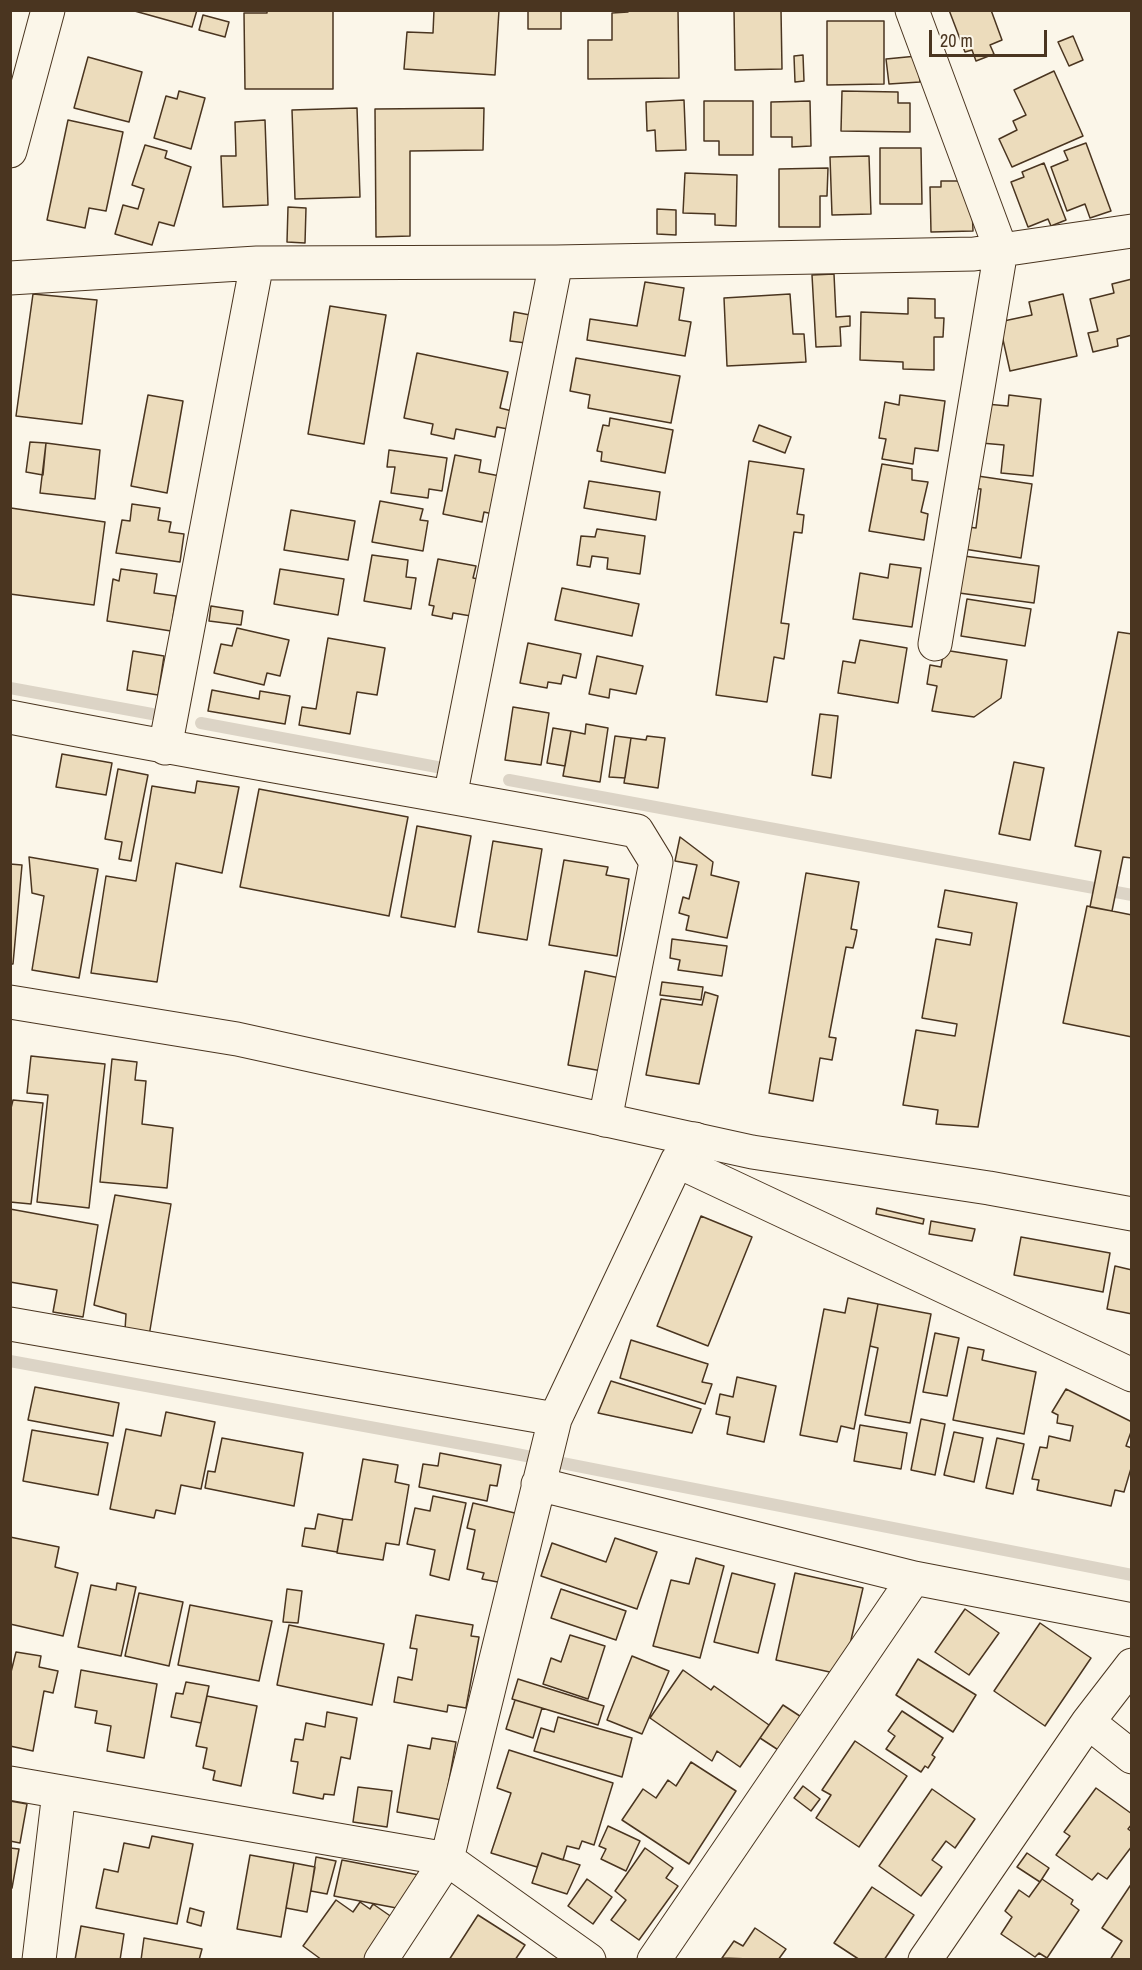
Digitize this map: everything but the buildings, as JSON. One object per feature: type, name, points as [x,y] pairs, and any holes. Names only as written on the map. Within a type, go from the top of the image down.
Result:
[{"type":"street","points":[[10,150],[48,10]]},
{"type":"street","points":[[912,10],[1001,250],[934,644]]},
{"type":"street","points":[[10,278],[257,263],[974,254],[1131,231]]},
{"type":"street","points":[[450,797],[556,261]]},
{"type":"street","points":[[165,748],[257,263]]},
{"type":"street","points":[[10,717],[165,748],[637,831],[656,862],[605,1120]]},
{"type":"street","points":[[10,1002],[237,1039],[605,1120],[686,1150],[1131,1375]]},
{"type":"street","points":[[686,1150],[752,1152],[989,1188],[1131,1214]]},
{"type":"street","points":[[381,1959],[447,1859],[555,1419],[686,1150]]},
{"type":"street","points":[[10,1324],[555,1419]]},
{"type":"street","points":[[538,1484],[914,1578],[1131,1620]]},
{"type":"street","points":[[654,1959],[914,1578]]},
{"type":"street","points":[[925,1959],[1088,1722],[1131,1665]]},
{"type":"street","points":[[1088,1722],[1131,1757]]},
{"type":"street","points":[[10,1783],[447,1859],[589,1959]]},
{"type":"street","points":[[39,1959],[59,1792]]},
{"type":"waterway","points":[[10,688],[152,714]]},
{"type":"waterway","points":[[201,723],[437,767]]},
{"type":"waterway","points":[[509,780],[1132,895]]},
{"type":"waterway","points":[[10,1361],[506,1452],[1132,1575]]}]
